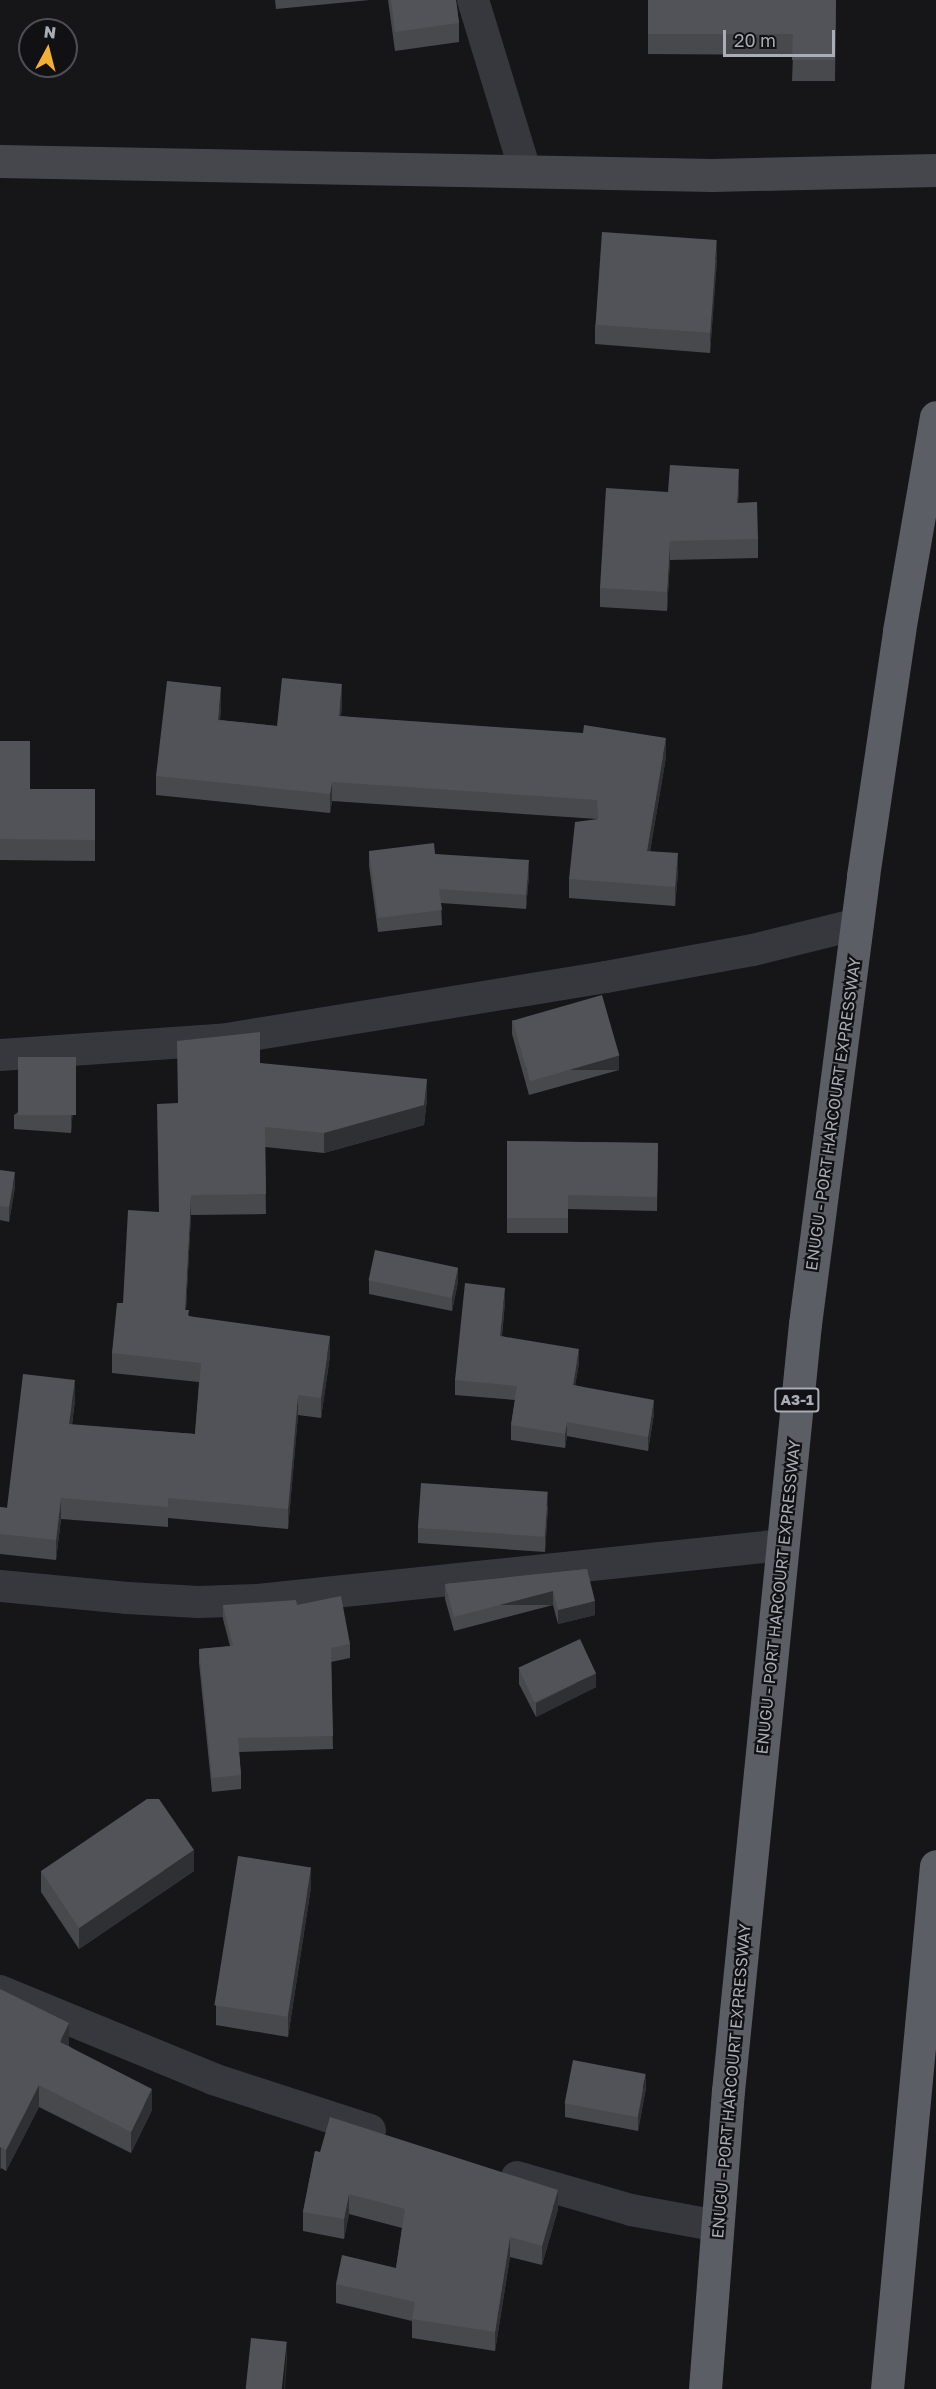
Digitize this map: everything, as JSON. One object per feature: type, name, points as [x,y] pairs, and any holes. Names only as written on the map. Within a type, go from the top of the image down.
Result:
[{"type":"highway","name":"ENUGU - PORT HARCOURT EXPRESSWAY","points":[[705,2389],[728,2091],[805,1324],[897,643],[936,417]]},
{"type":"highway","points":[[887,2389],[936,1866]]},
{"type":"main road","points":[[0,161],[712,175],[936,170]]},
{"type":"street","points":[[473,0],[525,170]]},
{"type":"street","points":[[0,1055],[227,1039],[606,977],[753,950],[858,924]]},
{"type":"street","points":[[0,1586],[198,1602],[258,1600],[783,1545]]},
{"type":"street","points":[[0,1991],[213,2079],[395,2138]]},
{"type":"street","points":[[492,2169],[631,2210],[718,2226]]},
{"type":"building","points":[[391,0],[456,0],[459,23],[395,32]]},
{"type":"building","points":[[648,0],[836,0],[835,60],[792,60],[793,34],[648,34]]},
{"type":"building","points":[[602,232],[717,240],[710,333],[596,325]]},
{"type":"building","points":[[670,465],[739,469],[737,503],[757,502],[758,539],[670,541],[667,592],[600,588],[606,488],[668,492]]},
{"type":"building","points":[[282,678],[342,684],[339,716],[583,733],[584,725],[666,738],[647,851],[678,853],[675,887],[569,879],[575,822],[598,819],[597,800],[332,782],[330,794],[156,776],[167,681],[221,687],[218,720],[277,726]]},
{"type":"building","points":[[0,741],[30,741],[30,789],[95,789],[95,840],[0,839]]},
{"type":"building","points":[[434,843],[435,854],[529,860],[526,895],[439,889],[442,910],[378,918],[369,851]]},
{"type":"building","points":[[602,995],[619,1056],[530,1081],[513,1021]]},
{"type":"building","points":[[260,1032],[260,1063],[427,1079],[424,1105],[324,1133],[265,1127],[266,1194],[191,1195],[185,1310],[189,1310],[188,1316],[330,1336],[321,1398],[298,1395],[288,1509],[168,1498],[168,1507],[61,1498],[56,1540],[0,1534],[0,1507],[7,1508],[23,1374],[75,1380],[69,1424],[195,1434],[201,1363],[112,1353],[117,1303],[123,1303],[128,1210],[159,1212],[157,1104],[178,1103],[177,1041]]},
{"type":"building","points":[[18,1057],[76,1057],[76,1115],[18,1115]]},
{"type":"building","points":[[507,1141],[658,1143],[657,1197],[568,1195],[568,1218],[507,1218]]},
{"type":"building","points":[[0,1170],[15,1172],[9,1207],[0,1206]]},
{"type":"building","points":[[375,1250],[458,1268],[452,1298],[369,1280]]},
{"type":"building","points":[[465,1283],[505,1288],[500,1336],[579,1349],[573,1385],[654,1400],[648,1437],[567,1422],[565,1434],[511,1425],[517,1386],[455,1380]]},
{"type":"building","points":[[421,1483],[548,1492],[545,1537],[418,1528]]},
{"type":"building","points":[[587,1569],[595,1601],[558,1610],[553,1591],[454,1617],[445,1584]]},
{"type":"building","points":[[341,1596],[350,1644],[331,1648],[333,1736],[238,1738],[241,1775],[212,1778],[199,1649],[233,1646],[223,1605],[296,1600],[297,1605]]},
{"type":"building","points":[[580,1639],[596,1673],[534,1702],[518,1668]]},
{"type":"building","points":[[147,1799],[159,1799],[194,1850],[79,1928],[41,1871]]},
{"type":"building","points":[[238,1856],[311,1868],[287,2017],[214,2005]]},
{"type":"building","points":[[0,1989],[69,2023],[60,2042],[152,2089],[131,2132],[39,2085],[6,2150],[0,2148]]},
{"type":"building","points":[[573,2060],[646,2074],[637,2117],[565,2103]]},
{"type":"building","points":[[330,2117],[558,2190],[542,2246],[510,2237],[495,2332],[412,2319],[415,2302],[336,2284],[342,2255],[396,2268],[405,2209],[349,2194],[344,2219],[303,2212],[315,2151],[320,2152]]},
{"type":"building","points":[[251,2338],[287,2342],[282,2389],[246,2389]]}]
